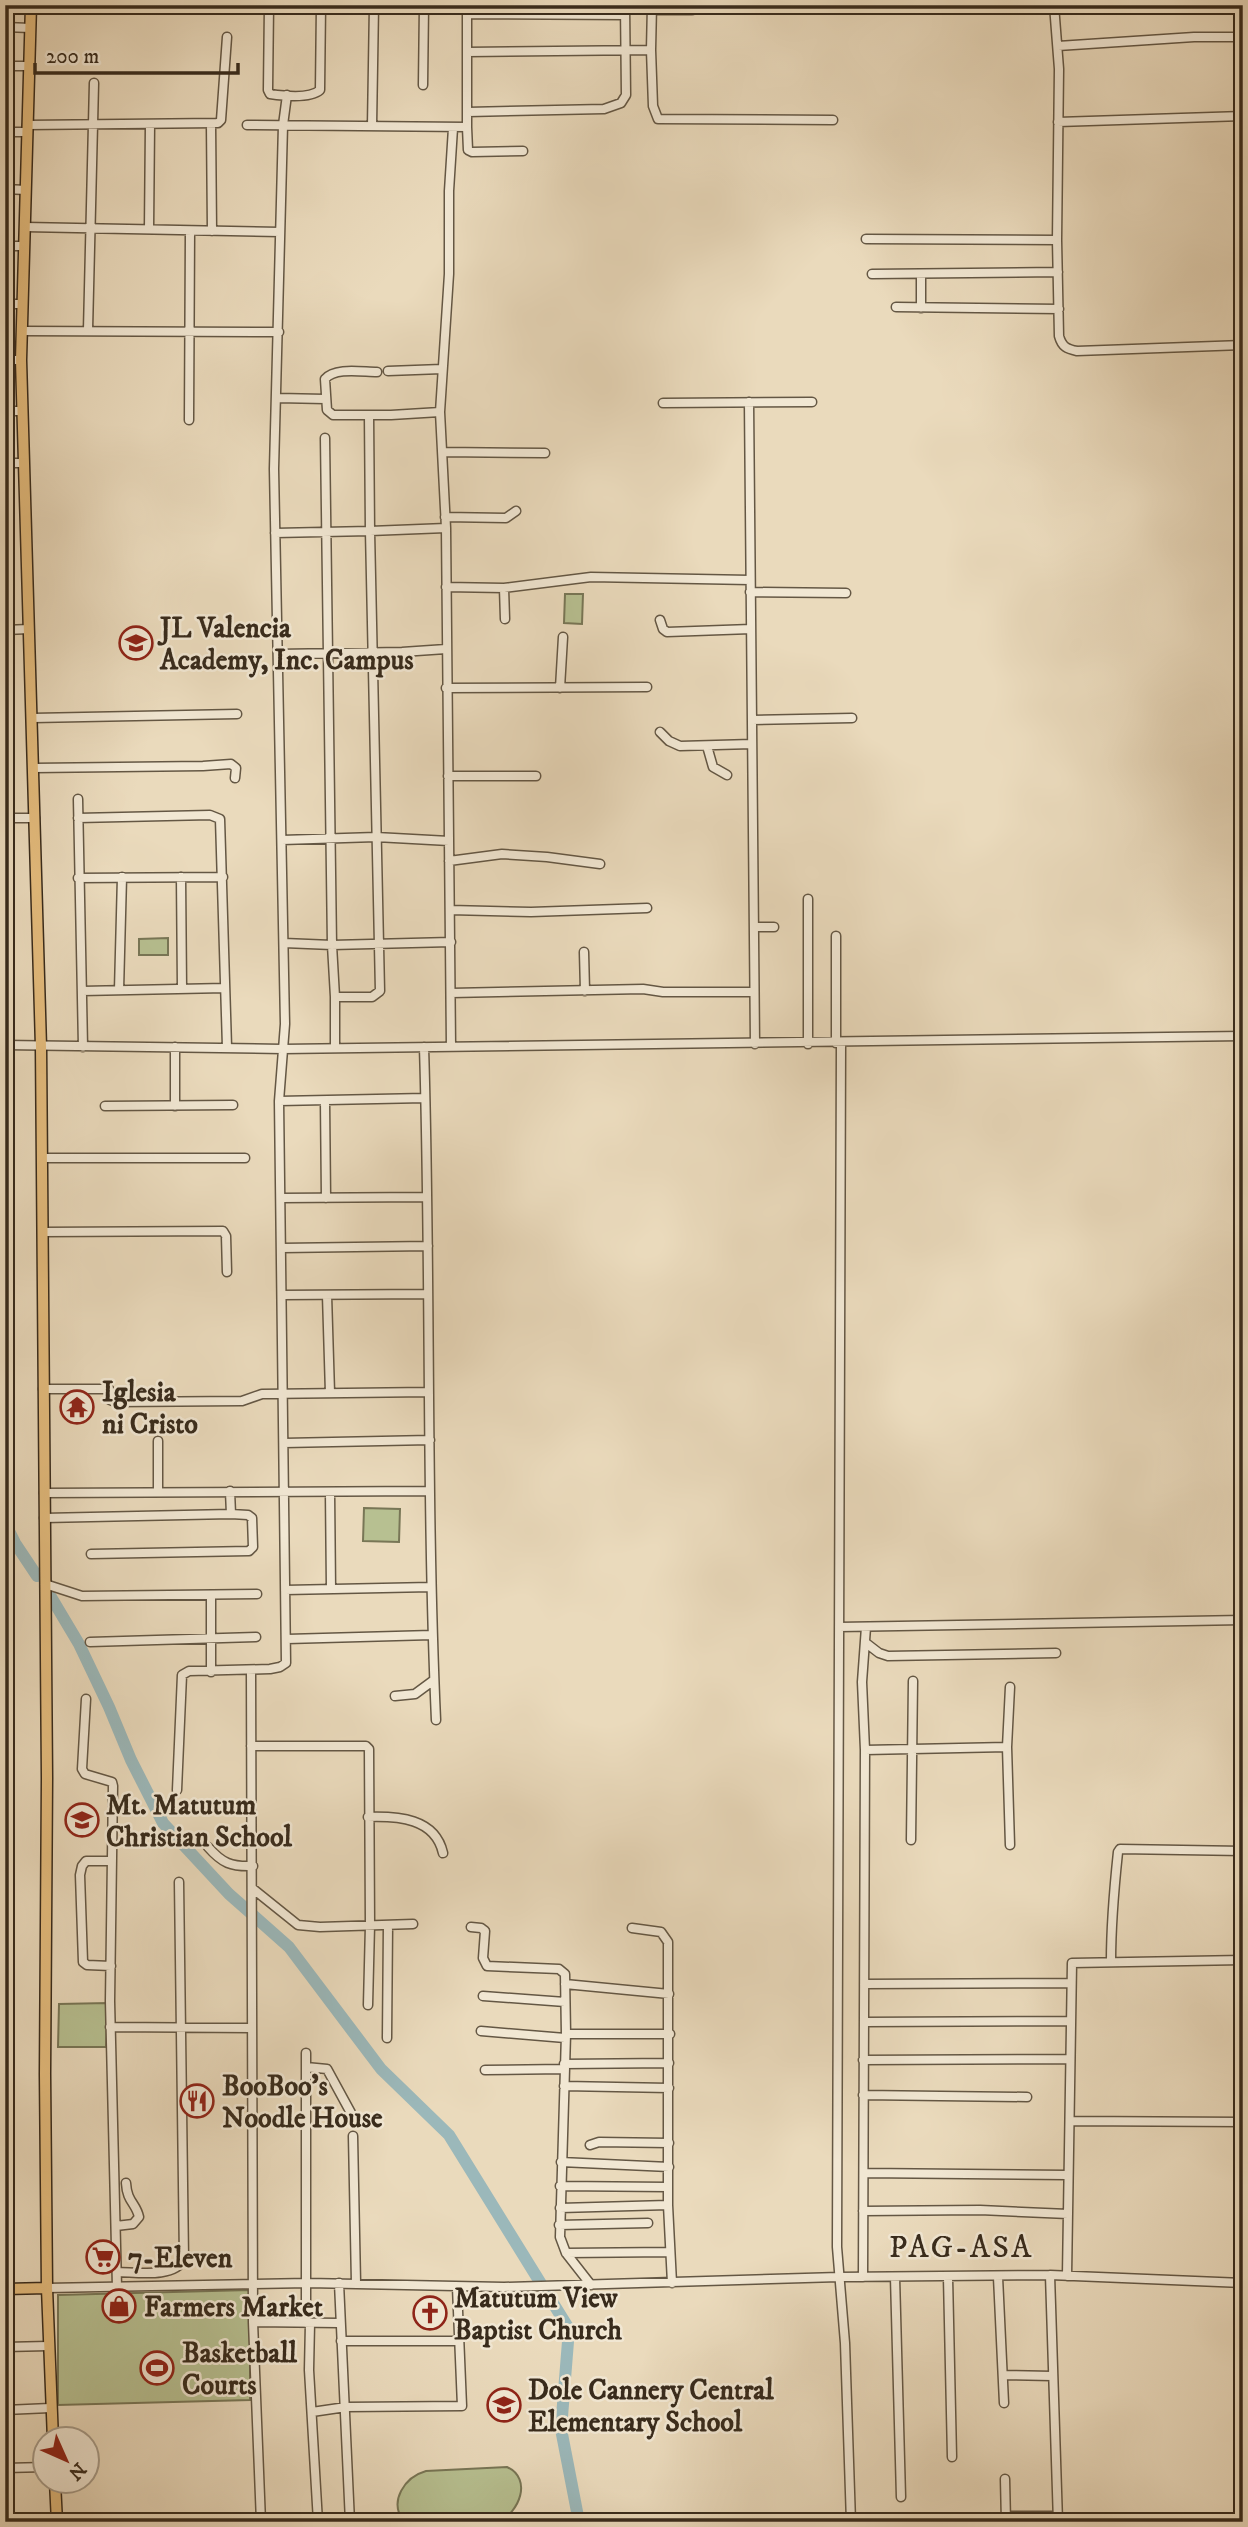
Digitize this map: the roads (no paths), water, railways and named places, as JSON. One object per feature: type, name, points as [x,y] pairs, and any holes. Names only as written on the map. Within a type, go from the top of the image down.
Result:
[{"type":"main road","points":[[31,5],[21,360],[33,718],[43,1158],[47,1778],[44,2050],[51,2426]]},
{"type":"main road","points":[[5,2289],[47,2288]]},
{"type":"main road","points":[[56,2496],[57,2521]]},
{"type":"street","points":[[269,5],[268,90],[270,94],[287,95],[310,95],[320,90],[321,5]]},
{"type":"street","points":[[372,126],[374,5]]},
{"type":"street","points":[[423,85],[424,5]]},
{"type":"street","points":[[468,112],[604,109],[617,106],[626,95],[625,5]]},
{"type":"street","points":[[1054,5],[1058,46],[1056,240],[1061,342],[1068,349],[1077,351],[1243,345]]},
{"type":"street","points":[[692,10],[652,8],[653,106],[658,119],[833,120]]},
{"type":"street","points":[[523,151],[468,150],[467,10],[625,15]]},
{"type":"street","points":[[5,27],[30,27]]},
{"type":"street","points":[[5,132],[94,123],[218,123],[221,120],[228,37]]},
{"type":"street","points":[[1058,46],[1194,37],[1243,37]]},
{"type":"street","points":[[467,52],[651,50]]},
{"type":"street","points":[[5,66],[29,66]]},
{"type":"street","points":[[88,330],[94,83]]},
{"type":"street","points":[[177,1790],[180,1679],[189,1671],[251,1670],[284,1666],[286,1663],[279,1101],[283,1049],[284,943],[275,533],[280,232],[283,125],[287,95]]},
{"type":"street","points":[[1058,122],[1243,116]]},
{"type":"street","points":[[149,229],[150,124]]},
{"type":"street","points":[[211,124],[212,231]]},
{"type":"street","points":[[247,125],[467,127]]},
{"type":"street","points":[[452,1047],[446,528],[440,412],[449,274],[449,191],[453,128]]},
{"type":"street","points":[[5,189],[26,190]]},
{"type":"street","points":[[25,227],[280,232]]},
{"type":"street","points":[[189,420],[190,231]]},
{"type":"street","points":[[866,239],[1056,240]]},
{"type":"street","points":[[5,246],[23,246]]},
{"type":"street","points":[[872,274],[1058,272]]},
{"type":"street","points":[[920,308],[921,275]]},
{"type":"street","points":[[5,304],[22,304]]},
{"type":"street","points":[[896,307],[1059,309]]},
{"type":"street","points":[[22,331],[279,332]]},
{"type":"street","points":[[5,360],[21,360]]},
{"type":"street","points":[[388,371],[442,369]]},
{"type":"street","points":[[377,372],[331,373],[325,379],[325,407],[334,415],[440,412]]},
{"type":"street","points":[[278,398],[325,399]]},
{"type":"street","points":[[749,402],[755,1044]]},
{"type":"street","points":[[663,403],[812,402]]},
{"type":"street","points":[[5,411],[22,411]]},
{"type":"street","points":[[335,997],[372,997],[379,994],[369,415]]},
{"type":"street","points":[[325,438],[335,1048]]},
{"type":"street","points":[[443,452],[545,453]]},
{"type":"street","points":[[5,463],[23,463]]},
{"type":"street","points":[[445,517],[506,518],[516,511]]},
{"type":"street","points":[[275,533],[446,528]]},
{"type":"street","points":[[446,587],[504,588],[591,577],[750,580]]},
{"type":"street","points":[[504,588],[505,619]]},
{"type":"street","points":[[750,592],[846,593]]},
{"type":"street","points":[[660,620],[667,632],[751,629]]},
{"type":"street","points":[[5,630],[29,629]]},
{"type":"street","points":[[560,688],[563,637]]},
{"type":"street","points":[[278,654],[446,649]]},
{"type":"street","points":[[446,688],[647,688]]},
{"type":"street","points":[[33,718],[236,714]]},
{"type":"street","points":[[752,720],[852,718]]},
{"type":"street","points":[[660,732],[669,741],[680,746],[752,744]]},
{"type":"street","points":[[707,746],[713,767],[727,775]]},
{"type":"street","points":[[34,768],[231,764],[236,768],[235,778]]},
{"type":"street","points":[[448,776],[536,776]]},
{"type":"street","points":[[78,799],[83,1047]]},
{"type":"street","points":[[78,818],[216,816],[221,823],[227,1047]]},
{"type":"street","points":[[5,818],[35,818]]},
{"type":"street","points":[[282,840],[376,837],[449,841]]},
{"type":"street","points":[[449,862],[502,854],[600,864]]},
{"type":"street","points":[[120,990],[122,877]]},
{"type":"street","points":[[181,877],[182,989]]},
{"type":"street","points":[[78,878],[223,877]]},
{"type":"street","points":[[808,899],[808,1044]]},
{"type":"street","points":[[450,911],[531,912],[647,908]]},
{"type":"street","points":[[754,927],[774,927]]},
{"type":"street","points":[[836,936],[839,1043],[839,2277],[845,2343],[851,2522]]},
{"type":"street","points":[[284,943],[332,945],[451,942]]},
{"type":"street","points":[[584,952],[585,991]]},
{"type":"street","points":[[82,990],[225,988]]},
{"type":"street","points":[[451,993],[643,989],[663,992],[754,992]]},
{"type":"street","points":[[5,1045],[283,1049],[808,1044],[1243,1036]]},
{"type":"street","points":[[175,1106],[176,1047]]},
{"type":"street","points":[[424,1047],[429,1491],[436,1720]]},
{"type":"street","points":[[279,1101],[425,1098]]},
{"type":"street","points":[[326,1101],[326,1198]]},
{"type":"street","points":[[104,1106],[233,1105]]},
{"type":"street","points":[[43,1158],[245,1158]]},
{"type":"street","points":[[281,1198],[427,1197]]},
{"type":"street","points":[[43,1231],[223,1231],[226,1236],[227,1272]]},
{"type":"street","points":[[282,1248],[428,1246]]},
{"type":"street","points":[[282,1295],[428,1294]]},
{"type":"street","points":[[327,1295],[330,1393]]},
{"type":"street","points":[[43,1389],[109,1390],[110,1399],[115,1402],[242,1401],[262,1394],[429,1392]]},
{"type":"street","points":[[284,1443],[430,1440]]},
{"type":"street","points":[[158,1441],[158,1492]]},
{"type":"street","points":[[230,1491],[231,1514]]},
{"type":"street","points":[[44,1493],[429,1491]]},
{"type":"street","points":[[330,1492],[331,1589]]},
{"type":"street","points":[[44,1518],[231,1514],[252,1518],[251,1550],[91,1554]]},
{"type":"street","points":[[46,1584],[82,1596],[257,1594]]},
{"type":"street","points":[[285,1590],[431,1587]]},
{"type":"street","points":[[211,1595],[211,1672]]},
{"type":"street","points":[[839,1627],[1243,1620]]},
{"type":"street","points":[[863,2277],[865,1750],[862,1682],[866,1627]]},
{"type":"street","points":[[287,1639],[432,1635]]},
{"type":"street","points":[[90,1642],[256,1637]]},
{"type":"street","points":[[866,1643],[888,1657],[1056,1653]]},
{"type":"street","points":[[251,1670],[253,2322],[261,2522]]},
{"type":"street","points":[[395,1696],[415,1694],[434,1680]]},
{"type":"street","points":[[911,1840],[913,1681]]},
{"type":"street","points":[[1010,1687],[1007,1748],[1010,1845]]},
{"type":"street","points":[[86,1699],[82,1769],[85,1774],[113,1783],[110,2027],[117,2287]]},
{"type":"street","points":[[251,1746],[368,1747],[368,2005]]},
{"type":"street","points":[[865,1750],[1007,1748]]},
{"type":"street","points":[[368,1817],[395,1816],[417,1822],[439,1840],[443,1853]]},
{"type":"street","points":[[208,1847],[217,1858],[228,1865],[253,1866]]},
{"type":"street","points":[[1111,1961],[1111,1906],[1120,1849],[1243,1851]]},
{"type":"street","points":[[110,1966],[87,1965],[83,1962],[80,1875],[86,1861],[112,1861]]},
{"type":"street","points":[[117,2272],[165,2272],[179,2267],[184,2259],[179,1882]]},
{"type":"street","points":[[252,1888],[298,1924],[320,1927],[413,1924]]},
{"type":"street","points":[[387,2038],[388,1925]]},
{"type":"street","points":[[471,1927],[485,1931],[483,1958],[487,1966],[559,1969],[565,1974],[566,2036],[559,2225],[561,2245],[591,2285]]},
{"type":"street","points":[[632,1928],[661,1932],[666,1936],[669,1953],[668,2205],[672,2283]]},
{"type":"street","points":[[1067,2276],[1073,1961],[1243,1960]]},
{"type":"street","points":[[864,1984],[1071,1983]]},
{"type":"street","points":[[565,1984],[669,1994]]},
{"type":"street","points":[[483,1996],[565,2002]]},
{"type":"street","points":[[864,2022],[1070,2021]]},
{"type":"street","points":[[110,2027],[251,2028]]},
{"type":"street","points":[[481,2031],[566,2036],[670,2034]]},
{"type":"street","points":[[306,2053],[304,2198],[318,2522]]},
{"type":"street","points":[[863,2060],[1070,2059]]},
{"type":"street","points":[[485,2070],[669,2063]]},
{"type":"street","points":[[306,2067],[327,2069],[351,2113]]},
{"type":"street","points":[[564,2086],[669,2088]]},
{"type":"street","points":[[863,2095],[1027,2097]]},
{"type":"street","points":[[1070,2121],[1243,2122]]},
{"type":"street","points":[[353,2136],[356,2283]]},
{"type":"street","points":[[590,2145],[598,2142],[669,2143]]},
{"type":"street","points":[[561,2162],[668,2167]]},
{"type":"street","points":[[863,2173],[1067,2175]]},
{"type":"street","points":[[116,2226],[133,2224],[139,2217],[128,2198],[126,2183]]},
{"type":"street","points":[[560,2186],[668,2187]]},
{"type":"street","points":[[560,2208],[668,2205]]},
{"type":"street","points":[[863,2211],[980,2210],[1068,2214]]},
{"type":"street","points":[[559,2225],[648,2224]]},
{"type":"street","points":[[566,2253],[670,2252]]},
{"type":"street","points":[[47,2288],[308,2283],[457,2287],[548,2286],[839,2277],[1050,2275],[1243,2283]]},
{"type":"street","points":[[1004,2479],[1006,2519],[1057,2519],[1050,2275]]},
{"type":"street","points":[[895,2277],[901,2497]]},
{"type":"street","points":[[948,2277],[952,2457]]},
{"type":"street","points":[[998,2277],[1004,2403]]},
{"type":"street","points":[[339,2283],[350,2522]]},
{"type":"street","points":[[312,2412],[346,2407],[461,2406],[457,2287]]},
{"type":"street","points":[[253,2322],[340,2323]]},
{"type":"street","points":[[341,2341],[458,2342]]},
{"type":"street","points":[[5,2347],[48,2346]]},
{"type":"street","points":[[1003,2375],[1052,2376]]},
{"type":"street","points":[[5,2410],[50,2408]]},
{"type":"street","points":[[5,2468],[32,2467]]},
{"type":"street","points":[[5,2505],[6,2522]]},
{"type":"street","points":[[47,2522],[57,2521]]},
{"type":"waterway","points":[[5,1523],[37,1576]]},
{"type":"waterway","points":[[51,1597],[79,1644],[131,1760],[163,1823],[229,1894],[289,1947],[381,2069],[449,2135],[569,2329],[561,2429],[579,2522]]},
{"type":"place","name":"JL Valencia Academy, Inc. Campus","points":[[136,643]]},
{"type":"place","name":"Iglesia ni Cristo","points":[[77,1407]]},
{"type":"place","name":"Mt. Matutum Christian School","points":[[82,1820]]},
{"type":"place","name":"BooBoo's Noodle House","points":[[197,2101]]},
{"type":"place","name":"7-Eleven","points":[[103,2257]]},
{"type":"place","name":"Farmers Market","points":[[119,2306]]},
{"type":"place","name":"Matutum View Baptist Church","points":[[430,2313]]},
{"type":"place","name":"Basketball Courts","points":[[157,2368]]},
{"type":"place","name":"Dole Cannery Central Elementary School","points":[[504,2405]]},
{"type":"district","name":"PAG-ASA","points":[[961,2246]]}]
